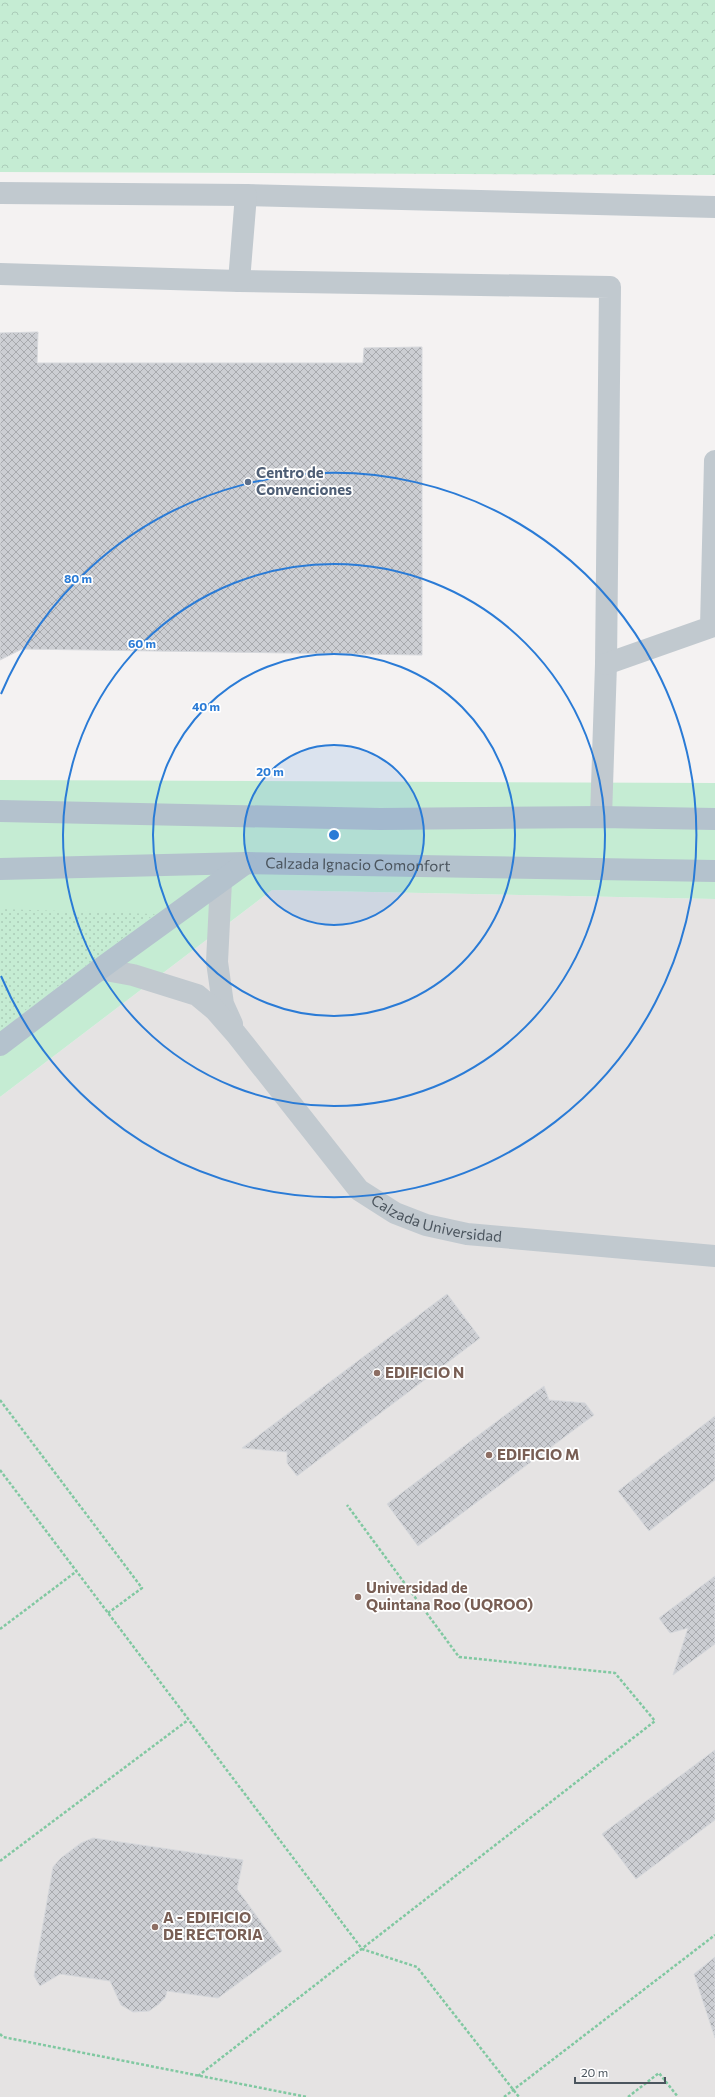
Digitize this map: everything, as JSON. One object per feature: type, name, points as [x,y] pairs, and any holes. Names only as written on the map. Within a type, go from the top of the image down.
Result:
[{"type":"main road","points":[[0,811],[380,818],[602,817],[715,819]]},
{"type":"main road","points":[[0,1045],[100,969],[246,863]]},
{"type":"main road","name":"Calzada Ignacio Comonfort","points":[[0,869],[246,863],[715,871]]},
{"type":"lane","points":[[0,193],[246,195],[715,207]]},
{"type":"lane","points":[[239,281],[246,195]]},
{"type":"lane","points":[[0,274],[239,281],[610,287],[606,664],[602,817]]},
{"type":"lane","points":[[606,664],[711,627],[715,461]]},
{"type":"lane","name":"Calzada Universidad","points":[[221,881],[217,962],[223,1004],[236,1034]]},
{"type":"lane","name":"Calzada Universidad","points":[[100,969],[139,977],[198,996],[214,1010],[236,1034],[359,1190],[395,1213],[426,1225],[466,1234],[715,1256]]},
{"type":"path","points":[[0,1401],[142,1588],[108,1613]]},
{"type":"path","points":[[0,1470],[362,1949],[417,1967],[519,2097]]},
{"type":"path","points":[[198,2076],[655,1721],[615,1673],[459,1657],[347,1505]]},
{"type":"path","points":[[0,1629],[77,1571]]},
{"type":"path","points":[[0,1861],[188,1720]]},
{"type":"path","points":[[504,2097],[715,1935]]},
{"type":"path","points":[[0,2034],[3,2037],[307,2097]]},
{"type":"path","points":[[628,2097],[660,2073],[678,2097]]},
{"type":"shaded area","name":"Universidad de Quintana Roo (UQROO)","points":[[272,890],[715,899],[715,2097],[0,2097],[0,1097]]},
{"type":"green space","points":[[0,0],[715,0],[715,175],[0,172]]},
{"type":"green space","points":[[0,780],[715,783],[715,899],[272,890],[0,1097]]},
{"type":"green space","points":[[0,909],[155,914],[0,1029]]},
{"type":"building","points":[[38,332],[37,363],[363,363],[364,348],[422,347],[422,655],[22,649],[0,660],[0,333]]},
{"type":"building","points":[[447,1294],[480,1338],[297,1476],[287,1463],[287,1452],[242,1448]]},
{"type":"building","points":[[544,1386],[549,1400],[585,1403],[594,1415],[418,1546],[387,1504]]},
{"type":"building","points":[[715,1416],[715,1480],[649,1531],[618,1491]]},
{"type":"building","points":[[715,1576],[715,1644],[673,1675],[688,1628],[670,1633],[659,1618]]},
{"type":"building","points":[[715,1750],[715,1820],[636,1879],[602,1834]]},
{"type":"building","points":[[93,1838],[243,1860],[237,1889],[282,1951],[218,1998],[167,1991],[165,1998],[149,2011],[133,2012],[121,2005],[110,1981],[60,1974],[40,1986],[34,1976],[53,1867],[61,1858],[81,1843]]},
{"type":"building","points":[[715,1957],[715,2038],[694,1974]]},
{"type":"place","name":"Centro de Convenciones","points":[[248,482]]},
{"type":"place","name":"EDIFICIO N","points":[[377,1373]]},
{"type":"place","name":"EDIFICIO M","points":[[489,1455]]},
{"type":"place","name":"Universidad de Quintana Roo (UQROO)","points":[[358,1597]]},
{"type":"place","name":"A - EDIFICIO DE RECTORIA","points":[[155,1927]]}]
